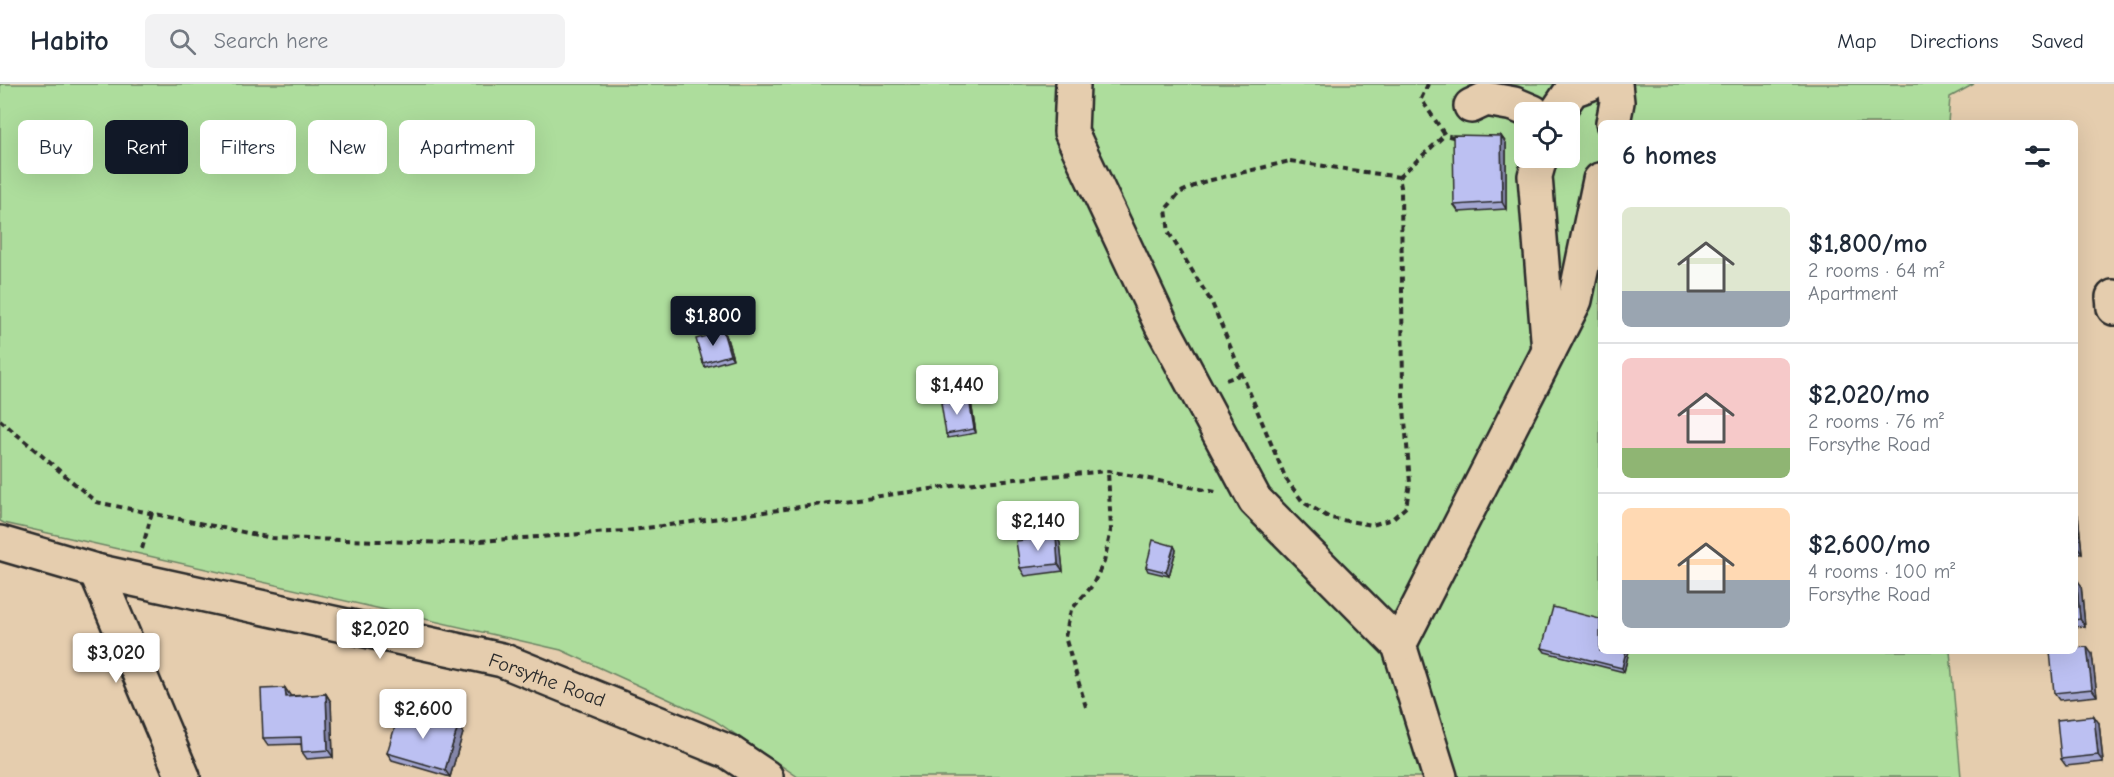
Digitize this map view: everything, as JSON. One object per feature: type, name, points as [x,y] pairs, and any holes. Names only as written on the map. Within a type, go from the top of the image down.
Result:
[{"type":"street","points":[[1073,84],[1071,132],[1162,326],[1255,500],[1400,645],[1440,777]]},
{"type":"street","points":[[1564,102],[1572,90],[1589,84]]},
{"type":"street","points":[[1614,120],[1617,102],[1615,84]]},
{"type":"street","points":[[1471,106],[1486,99],[1514,104]]},
{"type":"street","points":[[1537,168],[1535,176],[1549,351]]},
{"type":"street","points":[[1400,645],[1575,300],[1598,190]]},
{"type":"street","name":"Forsythe Road","points":[[0,543],[96,571],[502,660],[729,752],[766,777]]},
{"type":"street","points":[[96,571],[183,777]]},
{"type":"path","points":[[1399,177],[1445,135],[1421,99],[1428,84]]},
{"type":"path","points":[[1290,161],[1399,177],[1401,187],[1403,394],[1410,483],[1406,507],[1392,519],[1372,525],[1330,518],[1303,502],[1286,479],[1212,303],[1169,233],[1166,209],[1179,193],[1203,182],[1290,161]]},
{"type":"path","points":[[0,420],[96,502],[272,538],[451,543],[625,531],[982,482],[1108,471],[1255,500]]},
{"type":"path","points":[[1086,707],[1065,637],[1071,610],[1092,586],[1104,562],[1111,530],[1108,471]]},
{"type":"path","points":[[141,551],[152,513]]},
{"type":"green space","points":[[0,84],[1974,84],[1950,97],[1948,120],[1598,120],[1598,654],[1950,654],[1961,777],[798,777],[714,720],[561,650],[0,521]]},
{"type":"building","points":[[1453,135],[1501,136],[1502,202],[1454,205]]},
{"type":"building","points":[[723,331],[730,355],[703,363],[696,339]]},
{"type":"building","points":[[969,399],[974,429],[946,434],[941,403]]},
{"type":"building","points":[[1056,536],[1058,564],[1020,568],[1016,541]]},
{"type":"building","points":[[1153,540],[1174,546],[1166,572],[1146,567]]},
{"type":"building","points":[[1553,607],[1598,618],[1598,654],[1625,654],[1622,668],[1542,648]]},
{"type":"building","points":[[2087,647],[2092,689],[2054,693],[2050,654],[2078,654],[2078,648]]},
{"type":"building","points":[[285,688],[286,697],[326,694],[328,750],[302,752],[301,737],[263,738],[261,689]]},
{"type":"building","points":[[400,710],[458,726],[445,770],[387,753]]},
{"type":"building","points":[[2094,716],[2098,755],[2061,759],[2057,720]]}]
